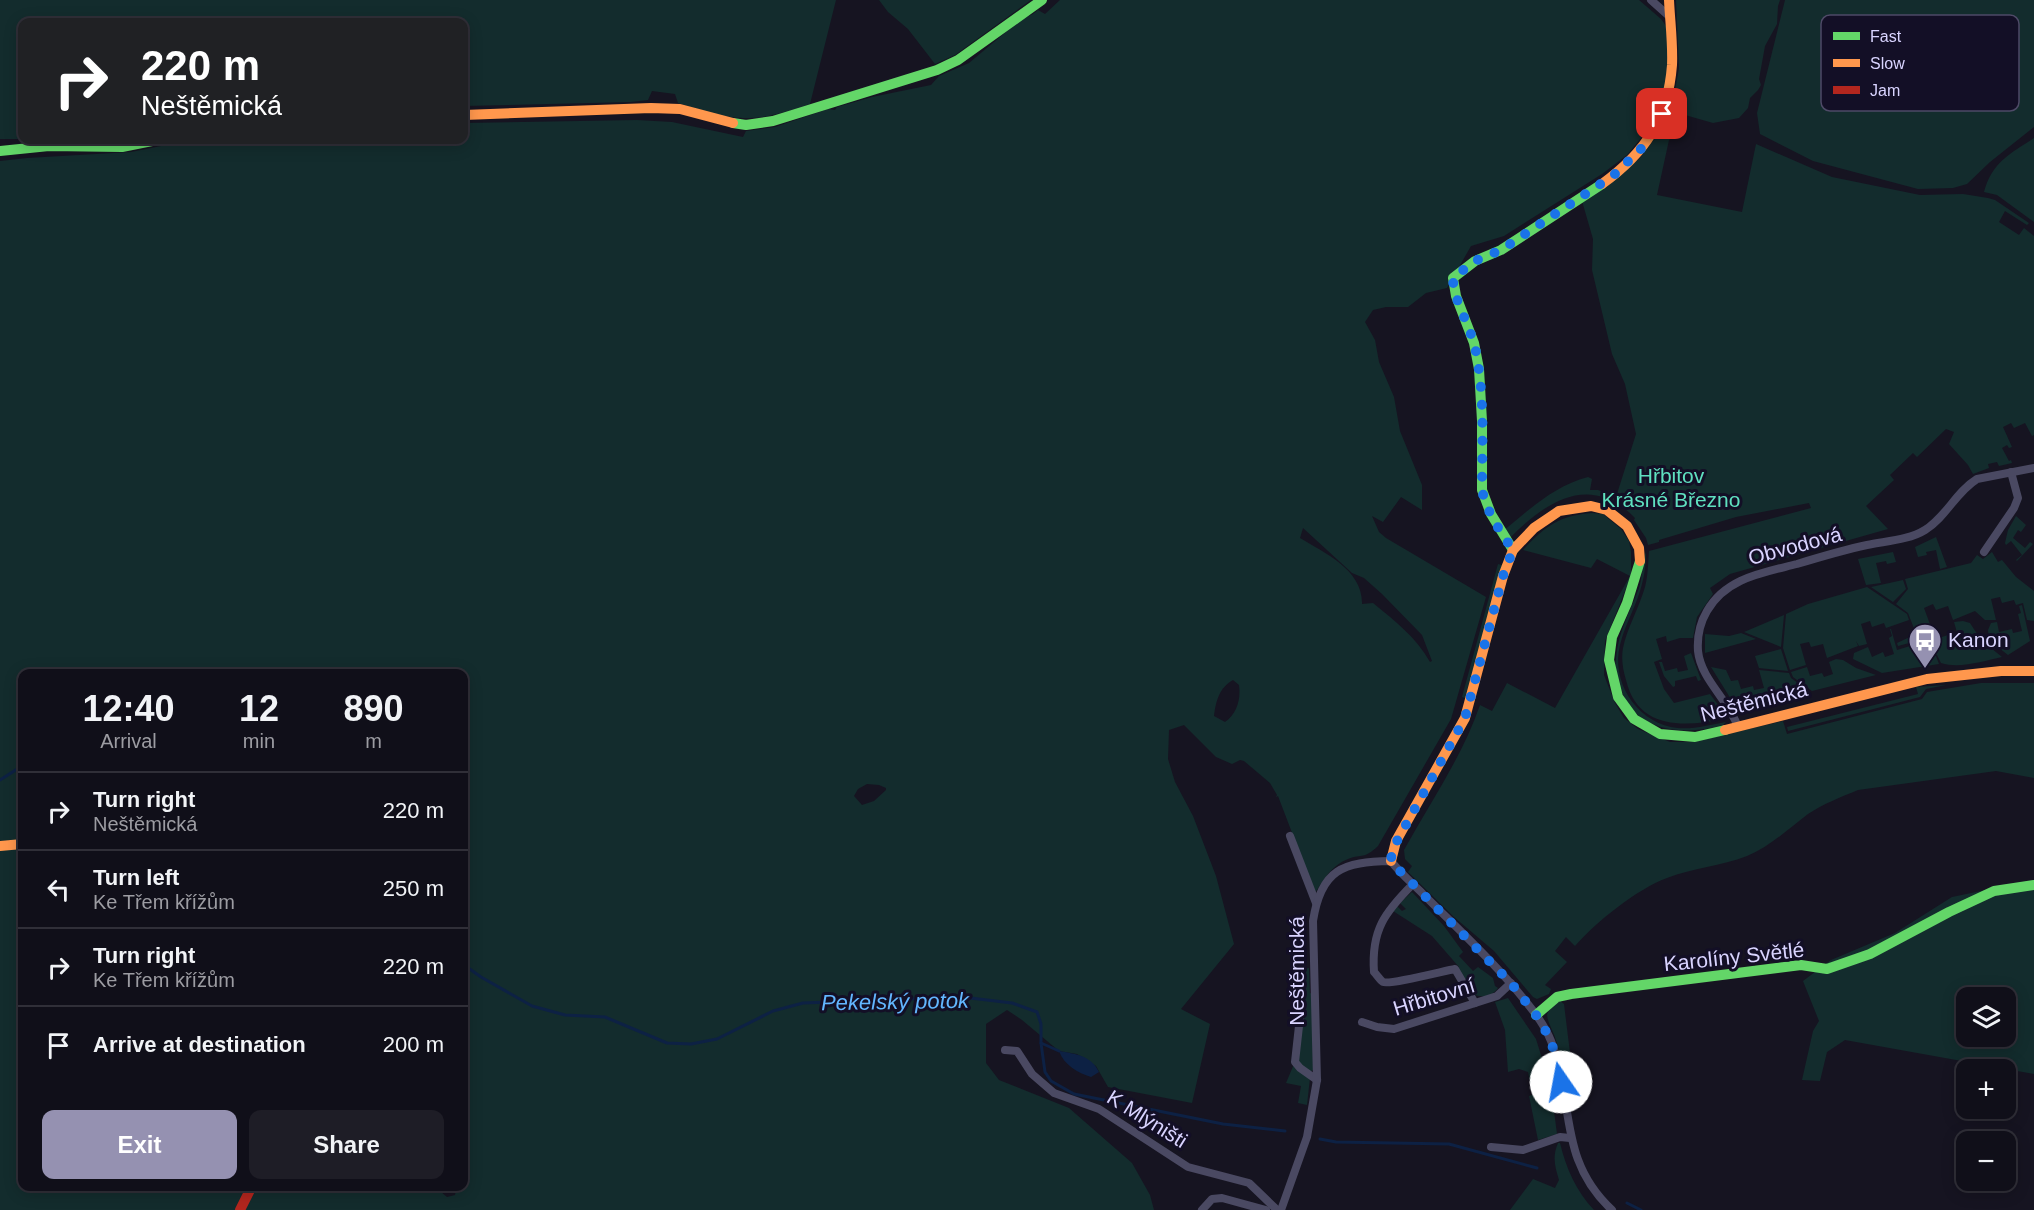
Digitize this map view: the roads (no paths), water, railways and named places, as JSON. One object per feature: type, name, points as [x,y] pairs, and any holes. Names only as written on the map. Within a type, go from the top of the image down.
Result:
[{"type":"street","points":[[468,115],[651,108],[680,109],[746,125],[773,122],[937,70],[958,60],[1042,0]]},
{"type":"street","points":[[1651,0],[1670,17]]},
{"type":"street","points":[[1513,550],[1499,531],[1484,502],[1482,490],[1483,407],[1476,352],[1470,329],[1453,288],[1453,278],[1475,261],[1501,250],[1614,175],[1645,145],[1662,114],[1672,65],[1669,0]]},
{"type":"street","points":[[0,151],[49,146],[122,147],[137,144]]},
{"type":"street","name":"Obvodová","points":[[1738,727],[1735,717],[1710,681],[1698,651],[1701,621],[1711,603],[1724,589],[1742,579],[1854,548],[1902,538],[1924,530],[1940,518],[1970,484],[1986,477],[2034,468]]},
{"type":"street","points":[[1984,552],[2014,508],[2018,498],[2011,472]]},
{"type":"street","name":"Neštěmická","points":[[1279,1210],[1307,1137],[1317,1080],[1313,921],[1316,903],[1332,876],[1347,865],[1391,861],[1396,841],[1465,718],[1503,576],[1513,550],[1534,528],[1559,511],[1591,506],[1607,510],[1627,526],[1639,548],[1640,561],[1627,603],[1612,637],[1609,660],[1618,697],[1634,719],[1660,734],[1695,737],[1927,679],[2001,670],[2034,671]]},
{"type":"street","points":[[1290,836],[1316,903]]},
{"type":"street","points":[[0,846],[18,844]]},
{"type":"street","name":"Hřbitovní","points":[[1391,861],[1511,983],[1536,1015],[1551,1040],[1559,1071],[1570,1138],[1581,1169],[1601,1200],[1612,1210]]},
{"type":"street","points":[[1413,884],[1393,904],[1377,931],[1374,972],[1382,982],[1390,984],[1455,969],[1475,1003]]},
{"type":"street","name":"Karolíny Světlé","points":[[1536,1015],[1557,997],[1571,994],[1801,965],[1827,969],[1870,954],[1948,912],[1994,891],[2034,885]]},
{"type":"street","points":[[1299,938],[1300,1017],[1295,1062],[1317,1080]]},
{"type":"street","name":"Hřbitovní","points":[[1362,1022],[1377,1028],[1394,1029],[1497,996],[1511,983]]},
{"type":"street","name":"K Mlýništi","points":[[1005,1050],[1017,1051],[1032,1074],[1054,1093],[1099,1108],[1188,1167],[1249,1183],[1279,1210]]},
{"type":"street","points":[[1491,1147],[1523,1150],[1560,1137],[1570,1138]]},
{"type":"street","points":[[240,1210],[250,1191]]},
{"type":"street","points":[[1202,1210],[1212,1199],[1222,1198],[1266,1210]]},
{"type":"water","points":[[1059,1051],[1077,1054],[1087,1059],[1096,1066],[1099,1072],[1091,1077],[1081,1073],[1068,1064]]},
{"type":"waterway","name":"Pekelský potok","points":[[0,780],[18,769]]},
{"type":"waterway","name":"Pekelský potok","points":[[468,968],[532,1006],[565,1015],[605,1017],[667,1043],[691,1044],[717,1039],[773,1011],[803,1003],[962,997],[1012,1003],[1037,1012],[1041,1024],[1045,1072],[1051,1081],[1074,1094],[1223,1124],[1285,1131]]},
{"type":"waterway","points":[[1041,1043],[1059,1051]]},
{"type":"waterway","name":"Pekelský potok","points":[[1320,1139],[1336,1142],[1449,1144],[1537,1168]]},
{"type":"waterway","name":"Pekelský potok","points":[[1627,1203],[1641,1210]]},
{"type":"place","name":"Kanon","points":[[1925,669]]},
{"type":"park label","name":"Hřbitov Krásné Březno","points":[[1671,488]]}]
